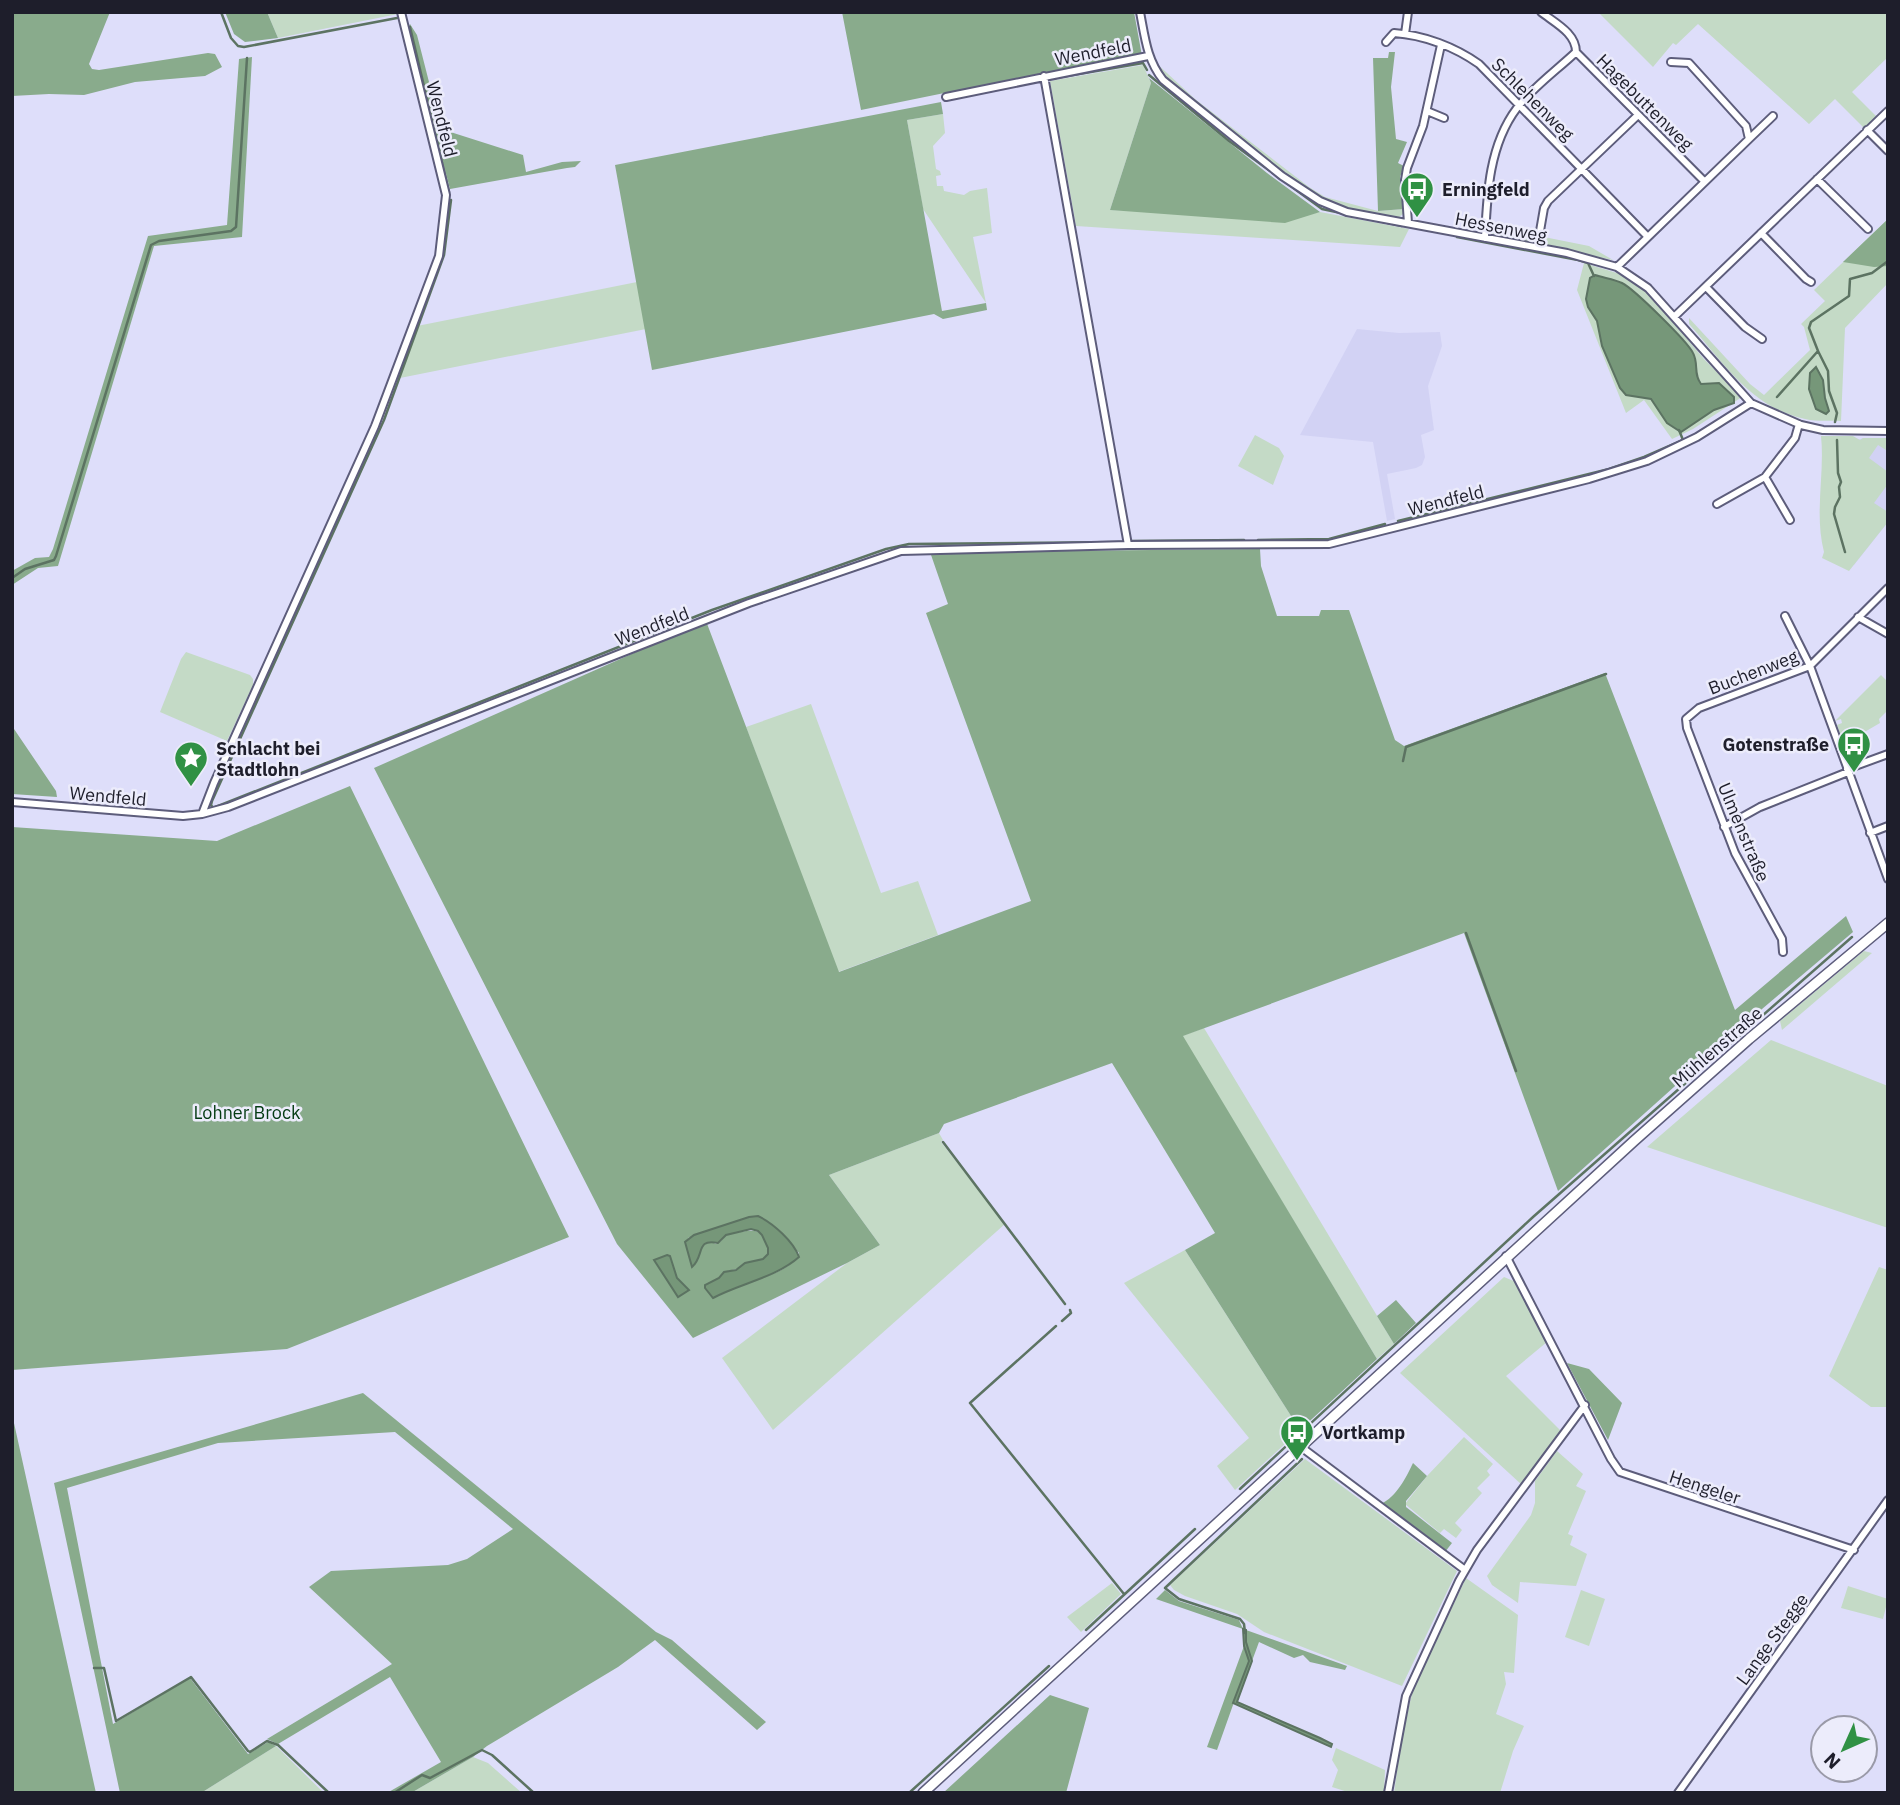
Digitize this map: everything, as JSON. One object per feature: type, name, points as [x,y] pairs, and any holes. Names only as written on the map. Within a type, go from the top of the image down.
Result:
[{"type":"main road","name":"Mühlenstraße","points":[[923,1793],[1506,1256],[1749,1040],[1888,923]]},
{"type":"street","name":"Wendfeld","points":[[202,814],[375,426],[439,256],[446,195],[401,12]]},
{"type":"street","name":"Hessenweg","points":[[1140,12],[1148,56],[1163,80],[1282,176],[1313,197],[1337,209],[1567,253],[1617,267],[1648,288],[1751,402],[1799,424],[1823,430],[1888,431]]},
{"type":"street","points":[[1386,42],[1394,33],[1405,34],[1408,12]]},
{"type":"street","name":"Hagebuttenweg","points":[[1541,12],[1571,36],[1576,52],[1704,181]]},
{"type":"street","name":"Schlehenweg","points":[[1405,34],[1441,45],[1479,64],[1647,236]]},
{"type":"street","points":[[1408,223],[1405,180],[1407,168],[1427,111],[1441,45]]},
{"type":"street","points":[[1485,238],[1487,194],[1493,165],[1507,126],[1520,105],[1576,52]]},
{"type":"street","name":"Wendfeld","points":[[947,97],[1148,56]]},
{"type":"street","points":[[1671,62],[1689,63],[1739,117],[1749,135]]},
{"type":"street","name":"Wendfeld","points":[[1044,76],[1128,545]]},
{"type":"street","points":[[1427,111],[1444,118]]},
{"type":"street","points":[[1674,317],[1888,111]]},
{"type":"street","points":[[1539,231],[1546,204],[1637,115]]},
{"type":"street","points":[[1617,267],[1749,135],[1773,116]]},
{"type":"street","points":[[1867,130],[1888,151]]},
{"type":"street","points":[[1817,179],[1868,229]]},
{"type":"street","points":[[1405,180],[1425,183]]},
{"type":"street","points":[[1761,233],[1811,282]]},
{"type":"street","points":[[1706,287],[1745,327],[1762,339]]},
{"type":"street","name":"Wendfeld","points":[[12,802],[183,816],[202,814],[240,802],[748,603],[892,553],[949,548],[1329,544],[1589,479],[1647,461],[1697,437],[1751,402]]},
{"type":"street","points":[[1717,504],[1765,477],[1795,438],[1799,424]]},
{"type":"street","points":[[1765,477],[1790,520]]},
{"type":"street","name":"Buchenweg","points":[[1686,719],[1699,708],[1810,666],[1888,588]]},
{"type":"street","points":[[1785,616],[1810,666],[1888,879]]},
{"type":"street","points":[[1858,617],[1888,635]]},
{"type":"street","name":"Ulmenstraße","points":[[1686,719],[1724,827],[1756,894],[1782,939],[1783,952]]},
{"type":"street","points":[[1724,827],[1760,807],[1888,754]]},
{"type":"street","points":[[1870,833],[1888,826]]},
{"type":"street","name":"Hengeler","points":[[1506,1256],[1615,1466],[1628,1476],[1854,1550]]},
{"type":"street","points":[[1388,1793],[1406,1696],[1465,1570],[1585,1405]]},
{"type":"street","points":[[1301,1447],[1465,1570]]},
{"type":"street","name":"Lange Stegge","points":[[1678,1793],[1888,1500]]},
{"type":"shaded area","points":[[267,12],[397,12],[398,14],[278,38]]},
{"type":"shaded area","points":[[1598,12],[1888,12],[1888,57],[1852,92],[1876,116],[1864,128],[1835,99],[1809,124],[1698,24],[1676,45],[1673,43],[1653,67]]},
{"type":"shaded area","points":[[1154,61],[1195,99],[1325,197],[1378,211],[1404,209],[1404,213],[1398,218],[1346,208],[1319,198],[1228,131],[1171,83]]},
{"type":"shaded area","points":[[1143,65],[1151,83],[1110,210],[1306,215],[1320,212],[1409,229],[1400,247],[1076,226],[1050,81]]},
{"type":"shaded area","points":[[943,114],[945,133],[933,146],[936,169],[941,175],[936,176],[937,186],[943,186],[944,191],[964,195],[987,188],[992,233],[973,237],[986,303],[923,209],[907,120]]},
{"type":"shaded area","points":[[1888,219],[1888,283],[1845,328],[1841,421],[1805,419],[1769,405],[1726,368],[1689,324],[1689,318],[1750,384],[1764,395],[1810,350],[1801,324],[1825,301],[1814,290]]},
{"type":"shaded area","points":[[1489,226],[1589,246],[1613,260],[1495,236],[1491,234]]},
{"type":"shaded area","points":[[1584,263],[1617,273],[1646,290],[1704,359],[1742,397],[1693,429],[1672,439],[1644,400],[1626,413],[1577,290]]},
{"type":"shaded area","points":[[1595,275],[1622,283],[1648,305],[1693,353],[1701,384],[1719,383],[1734,397],[1734,403],[1714,410],[1681,432],[1667,423],[1651,399],[1626,395],[1620,388],[1602,346],[1597,321],[1588,307],[1586,299],[1590,278]]},
{"type":"shaded area","points":[[637,282],[646,329],[400,378],[417,326]]},
{"type":"shaded area","points":[[1357,329],[1399,333],[1440,332],[1442,346],[1428,386],[1434,430],[1421,435],[1425,457],[1422,465],[1387,474],[1395,519],[1387,521],[1373,442],[1300,435]]},
{"type":"shaded area","points":[[1816,367],[1823,380],[1829,411],[1826,414],[1816,409],[1809,389],[1810,373]]},
{"type":"shaded area","points":[[1255,435],[1279,448],[1284,456],[1273,485],[1238,466]]},
{"type":"shaded area","points":[[1821,436],[1853,436],[1860,440],[1887,438],[1886,450],[1878,445],[1869,458],[1888,472],[1888,484],[1874,503],[1888,512],[1888,522],[1849,571],[1822,558]]},
{"type":"shaded area","points":[[1888,438],[1888,522],[1854,565],[1857,440]]},
{"type":"shaded area","points":[[186,652],[250,675],[253,679],[253,685],[227,741],[160,712]]},
{"type":"shaded area","points":[[1881,675],[1888,682],[1888,710],[1879,719],[1880,723],[1844,744],[1837,725],[1842,723],[1841,719],[1835,721]]},
{"type":"shaded area","points":[[811,704],[881,893],[918,881],[938,935],[838,972],[746,727]]},
{"type":"shaded area","points":[[1864,951],[1872,953],[1782,1030],[1780,1021]]},
{"type":"shaded area","points":[[1204,1028],[1394,1344],[1377,1359],[1182,1036]]},
{"type":"shaded area","points":[[1771,1040],[1888,1086],[1888,1228],[1647,1147]]},
{"type":"shaded area","points":[[939,1133],[943,1140],[941,1142],[1005,1224],[773,1430],[722,1358],[847,1263],[880,1245],[829,1175]]},
{"type":"shaded area","points":[[758,1216],[770,1223],[793,1245],[799,1257],[769,1275],[713,1298],[705,1285],[719,1278],[724,1272],[763,1259],[768,1254],[762,1235],[751,1229],[726,1235],[718,1243],[706,1243],[692,1267],[685,1242],[694,1235]]},
{"type":"shaded area","points":[[1185,1250],[1300,1430],[1235,1490],[1217,1466],[1249,1438],[1124,1283]]},
{"type":"shaded area","points":[[670,1256],[677,1278],[689,1290],[678,1297],[654,1260]]},
{"type":"shaded area","points":[[1879,1267],[1888,1270],[1888,1407],[1871,1407],[1829,1376]]},
{"type":"shaded area","points":[[1504,1277],[1516,1282],[1547,1342],[1506,1376],[1561,1431],[1522,1485],[1400,1373]]},
{"type":"shaded area","points":[[1464,1437],[1493,1464],[1487,1471],[1490,1475],[1477,1488],[1482,1493],[1455,1523],[1462,1530],[1456,1538],[1444,1529],[1440,1533],[1405,1504]]},
{"type":"shaded area","points":[[1557,1451],[1583,1474],[1576,1486],[1586,1491],[1568,1534],[1573,1536],[1570,1545],[1587,1554],[1576,1586],[1520,1582],[1518,1603],[1492,1585],[1487,1576],[1531,1515],[1535,1503],[1535,1481]]},
{"type":"shaded area","points":[[1305,1459],[1457,1571],[1402,1686],[1264,1632],[1237,1614],[1185,1596],[1170,1585]]},
{"type":"shaded area","points":[[1466,1578],[1518,1615],[1514,1673],[1504,1672],[1506,1684],[1496,1714],[1524,1726],[1500,1793],[1394,1793],[1401,1742],[1413,1689]]},
{"type":"shaded area","points":[[1112,1583],[1121,1594],[1081,1632],[1067,1617]]},
{"type":"shaded area","points":[[1848,1586],[1888,1599],[1883,1619],[1841,1608]]},
{"type":"shaded area","points":[[1581,1590],[1605,1599],[1589,1646],[1565,1637]]},
{"type":"shaded area","points":[[1243,1629],[1246,1630],[1246,1642],[1252,1661],[1237,1702],[1320,1738],[1332,1744],[1331,1747],[1233,1703],[1249,1661],[1244,1646]]},
{"type":"shaded area","points":[[276,1746],[324,1793],[201,1793]]},
{"type":"shaded area","points":[[1336,1748],[1385,1770],[1384,1793],[1351,1793],[1332,1787],[1338,1770],[1332,1760]]},
{"type":"shaded area","points":[[473,1757],[488,1763],[522,1793],[411,1793]]},
{"type":"green space","points":[[12,12],[110,12],[89,64],[92,69],[208,53],[215,54],[222,67],[205,76],[135,82],[84,95],[12,96]]},
{"type":"green space","points":[[225,12],[267,12],[278,38],[245,42],[234,34]]},
{"type":"green space","points":[[842,12],[1134,12],[1142,56],[861,110]]},
{"type":"green space","points":[[410,24],[417,35],[441,129],[523,155],[526,172],[562,162],[581,161],[575,167],[450,189],[408,28]]},
{"type":"green space","points":[[1389,52],[1395,52],[1391,87],[1396,139],[1407,142],[1398,163],[1404,166],[1400,177],[1404,209],[1378,211],[1373,58],[1388,58]]},
{"type":"green space","points":[[252,57],[242,237],[154,246],[58,566],[38,568],[12,585],[12,571],[35,558],[49,557],[53,549],[148,236],[227,225],[239,59]]},
{"type":"green space","points":[[1149,78],[1320,212],[1285,223],[1110,210],[1151,83]]},
{"type":"green space","points":[[941,102],[943,114],[907,120],[942,311],[986,303],[987,310],[943,319],[934,314],[652,370],[615,165]]},
{"type":"green space","points":[[1888,219],[1888,266],[1874,267],[1843,262]]},
{"type":"green space","points":[[1260,549],[1261,566],[1277,616],[1319,616],[1321,610],[1349,610],[1395,740],[1404,746],[1605,673],[1735,1010],[1846,916],[1853,932],[1742,1026],[1558,1191],[1464,933],[1183,1036],[1377,1359],[1300,1430],[1185,1250],[1215,1233],[1112,1063],[944,1124],[939,1133],[829,1175],[880,1245],[693,1338],[617,1244],[374,768],[706,621],[839,972],[1031,901],[926,613],[948,604],[930,552]],"holes":[[[758,1216],[780,1232],[799,1253],[795,1260],[780,1271],[713,1298],[705,1285],[719,1278],[724,1272],[763,1259],[768,1254],[767,1244],[764,1237],[754,1231],[726,1235],[716,1244],[710,1241],[706,1243],[701,1248],[694,1266],[688,1238]]]},
{"type":"green space","points":[[12,726],[56,791],[57,797],[12,794]]},
{"type":"green space","name":"Lohner Brock","points":[[350,786],[569,1237],[287,1349],[12,1370],[12,827],[217,841]]},
{"type":"green space","points":[[1396,1300],[1416,1323],[1394,1344],[1377,1316]]},
{"type":"green space","points":[[1567,1363],[1589,1369],[1622,1403],[1608,1440]]},
{"type":"green space","points":[[363,1393],[656,1632],[672,1640],[766,1722],[757,1730],[655,1640],[618,1667],[411,1793],[387,1793],[441,1762],[390,1677],[278,1744],[267,1739],[392,1664],[309,1587],[331,1571],[448,1565],[467,1559],[513,1529],[395,1432],[218,1443],[67,1488],[113,1724],[190,1678],[248,1754],[268,1742],[276,1746],[201,1793],[120,1793],[54,1483]]},
{"type":"green space","points":[[12,1414],[96,1793],[12,1793]]},
{"type":"green space","points":[[1413,1463],[1427,1476],[1406,1501],[1406,1507],[1452,1543],[1445,1552],[1381,1504],[1396,1492]]},
{"type":"green space","points":[[1165,1590],[1179,1601],[1239,1620],[1243,1629],[1156,1599]]},
{"type":"green space","points":[[1246,1630],[1347,1666],[1345,1670],[1310,1662],[1303,1655],[1294,1658],[1259,1642],[1252,1661],[1246,1642]]},
{"type":"green space","points":[[1244,1646],[1249,1660],[1217,1750],[1207,1747]]},
{"type":"green space","points":[[1050,1695],[1089,1708],[1066,1793],[943,1793]]},
{"type":"waterway","points":[[221,12],[231,38],[238,46],[244,47],[397,18]]},
{"type":"waterway","points":[[410,27],[449,192]]},
{"type":"waterway","points":[[12,578],[25,569],[54,560],[56,556],[151,245],[159,241],[231,231],[236,227],[247,58]]},
{"type":"waterway","points":[[1050,79],[1143,63],[1147,70]]},
{"type":"waterway","points":[[1149,75],[1229,141],[1322,209],[1402,226]]},
{"type":"waterway","points":[[451,200],[444,255],[384,420],[212,801],[213,808],[712,610],[886,549],[909,544],[1122,542]]},
{"type":"waterway","points":[[1457,237],[1578,260],[1588,263],[1594,276]]},
{"type":"waterway","points":[[1777,397],[1818,351],[1809,328],[1811,322],[1849,296],[1850,279],[1872,273],[1888,261]]},
{"type":"waterway","points":[[1818,351],[1828,371],[1829,391],[1837,413],[1835,422]]},
{"type":"waterway","points":[[1398,521],[1609,469],[1683,440],[1679,430]]},
{"type":"waterway","points":[[1837,440],[1838,473],[1841,482],[1840,497],[1834,514],[1845,552]]},
{"type":"waterway","points":[[1258,540],[1329,539],[1385,524]]},
{"type":"waterway","points":[[1132,541],[1244,540]]},
{"type":"waterway","points":[[1403,761],[1406,747],[1606,674]]},
{"type":"waterway","points":[[1466,933],[1516,1071]]},
{"type":"waterway","points":[[1240,1489],[1533,1217],[1852,937]]},
{"type":"waterway","points":[[943,1142],[1065,1304]]},
{"type":"waterway","points":[[1062,1321],[1071,1313],[1070,1310]]},
{"type":"waterway","points":[[1056,1326],[970,1403],[1124,1594]]},
{"type":"waterway","points":[[1245,1633],[1240,1619],[1179,1599],[1165,1588],[1302,1459]]},
{"type":"waterway","points":[[1086,1630],[1195,1529]]},
{"type":"waterway","points":[[909,1793],[1049,1666]]},
{"type":"waterway","points":[[94,1668],[104,1668],[116,1721],[191,1677],[248,1751],[267,1741],[278,1745],[329,1793]]},
{"type":"waterway","points":[[394,1793],[422,1775],[430,1778],[482,1750],[492,1755],[534,1793]]},
{"type":"place","name":"Erningfeld","points":[[1417,219]]},
{"type":"place","name":"Gotenstraße","points":[[1854,774]]},
{"type":"place","name":"Schlacht bei Stadtlohn","points":[[191,788]]},
{"type":"place","name":"Vortkamp","points":[[1297,1462]]}]
